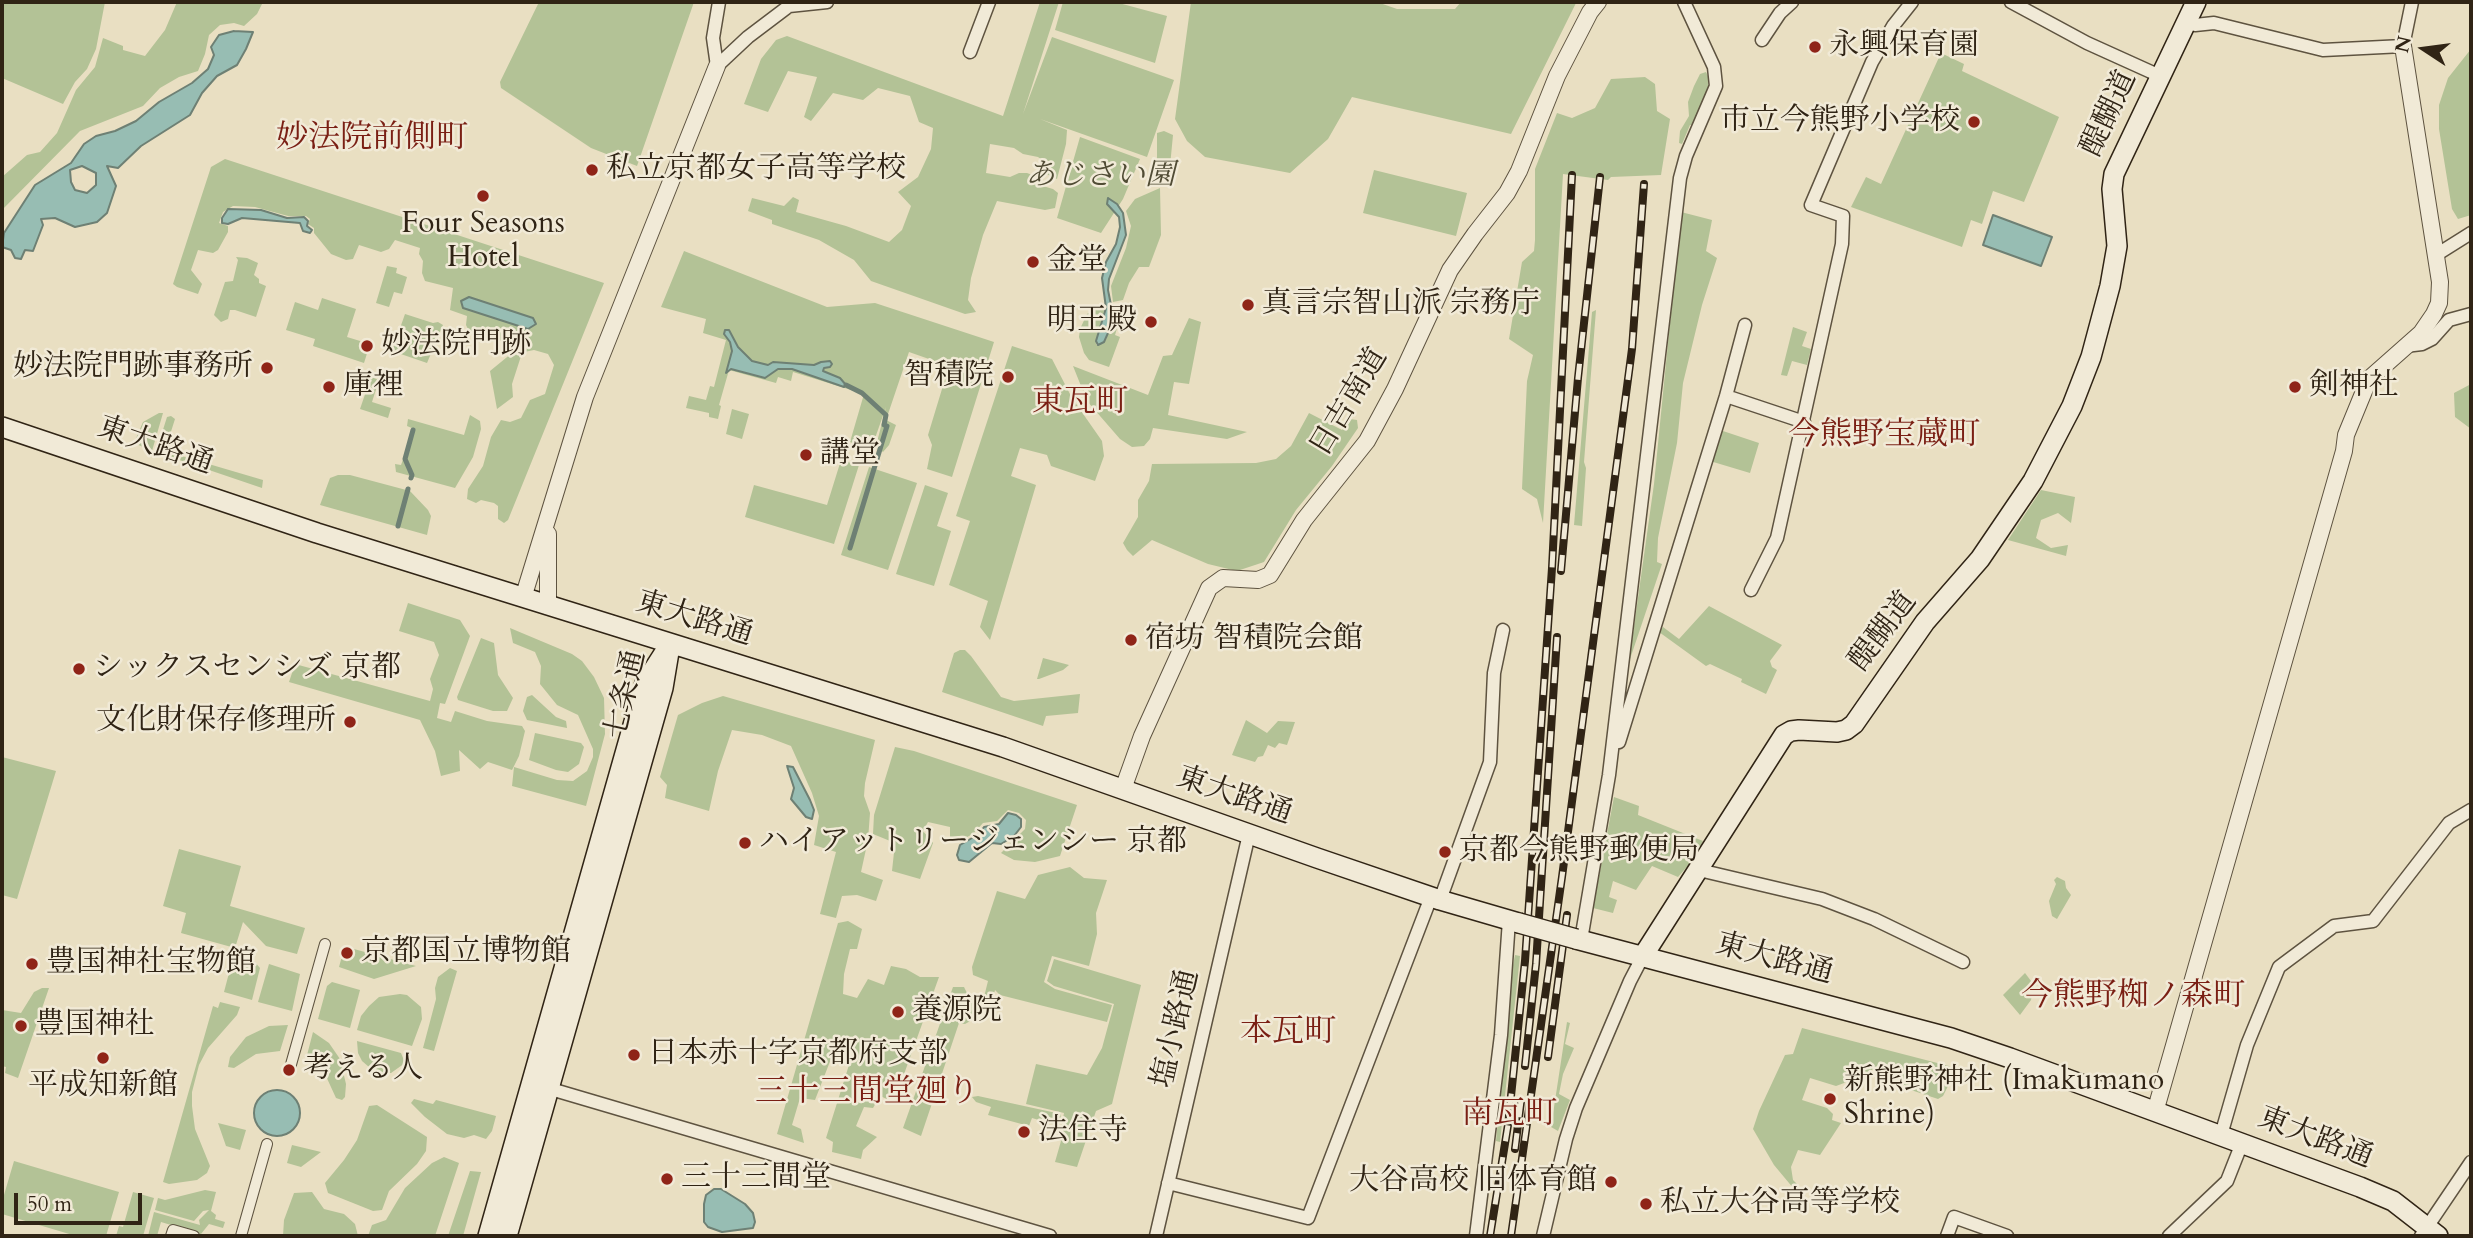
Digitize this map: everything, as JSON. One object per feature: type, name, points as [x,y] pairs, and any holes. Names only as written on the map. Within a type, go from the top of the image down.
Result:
[{"type":"main road","name":"醍醐道","points":[[1643,957],[1787,733],[1803,730],[1841,731],[1854,724],[1925,622],[1980,559],[2033,481],[2063,425],[2091,357],[2117,255],[2112,189],[2114,174],[2196,2]]},
{"type":"main road","name":"東大路通","points":[[2,427],[317,533],[991,743],[1436,898],[1514,922],[1969,1044],[2221,1135],[2393,1202],[2429,1233]]},
{"type":"main road","name":"七条通","points":[[507,1236],[540,1086],[645,682],[670,644]]},
{"type":"main road","name":"七条通","points":[[488,1236],[540,1086]]},
{"type":"street","points":[[717,66],[713,27],[719,2]]},
{"type":"street","points":[[523,598],[585,397],[717,66],[748,37],[789,6],[827,2]]},
{"type":"street","points":[[970,51],[989,2]]},
{"type":"street","name":"日吉南道","points":[[1123,789],[1142,736],[1209,588],[1223,578],[1258,580],[1270,575],[1304,520],[1367,440],[1395,389],[1450,271],[1507,193],[1519,171],[1557,76],[1590,12],[1598,2]]},
{"type":"street","points":[[1579,939],[1609,775],[1680,177],[1686,156],[1716,86],[1714,67],[1684,2]]},
{"type":"street","points":[[1762,40],[1780,13],[1792,2]]},
{"type":"street","points":[[1751,590],[1777,538],[1842,244],[1843,216],[1811,205],[1872,62],[1893,26],[1912,2]]},
{"type":"street","points":[[2011,2],[2087,44],[2160,76]]},
{"type":"street","points":[[2155,1112],[2344,451],[2346,435],[2369,379],[2421,333],[2439,303],[2440,282],[2403,46],[2412,2]]},
{"type":"street","points":[[2187,21],[2195,25],[2214,23],[2323,50],[2403,46]]},
{"type":"street","points":[[2436,255],[2471,233]]},
{"type":"street","points":[[2404,346],[2422,345],[2432,339],[2449,320],[2471,314]]},
{"type":"street","points":[[1609,775],[1726,396],[1745,325]]},
{"type":"street","points":[[1726,396],[1804,422]]},
{"type":"street","points":[[547,517],[548,606]]},
{"type":"street","points":[[1168,1183],[1308,1218],[1490,762],[1494,673],[1503,630]]},
{"type":"street","points":[[2221,1135],[2247,1045],[2279,967],[2334,926],[2373,921],[2449,823],[2471,810]]},
{"type":"street","name":"塩小路通","points":[[1156,1236],[1249,834]]},
{"type":"street","points":[[1699,870],[1822,898],[1874,919],[1963,962]]},
{"type":"street","points":[[1476,1236],[1514,922]]},
{"type":"street","points":[[290,1068],[325,944]]},
{"type":"street","name":"醍醐道","points":[[1543,1236],[1576,1108],[1630,981],[1643,957]]},
{"type":"street","points":[[540,1086],[1050,1236]]},
{"type":"street","points":[[241,1236],[267,1143]]},
{"type":"street","points":[[2169,1236],[2227,1181],[2242,1143]]},
{"type":"street","points":[[2429,1233],[2471,1162]]},
{"type":"street","points":[[1947,1236],[1954,1217],[2007,1236]]},
{"type":"street","points":[[171,1236],[173,1230],[194,1236]]},
{"type":"green space","points":[[2,2],[105,2],[96,49],[87,69],[75,82],[63,104],[2,78]]},
{"type":"green space","points":[[177,2],[263,2],[257,14],[244,26],[234,23],[220,25],[209,35],[198,71],[179,77],[160,88],[143,106],[80,131],[2,210],[2,177],[27,155],[40,152],[57,133],[76,90],[95,67],[103,38],[123,46],[123,50],[145,56],[165,30]]},
{"type":"green space","points":[[539,2],[694,2],[637,166],[591,148],[501,88],[500,82]]},
{"type":"green space","points":[[1040,2],[1059,2],[1023,114],[1052,37],[1174,80],[1147,157],[1040,119],[1067,130],[1057,179],[1044,173],[1046,163],[1038,157],[1023,154],[1014,148],[990,144],[986,173],[1010,177],[1027,173],[1035,176],[1036,184],[1058,193],[1055,208],[1045,210],[997,201],[983,235],[971,278],[968,300],[976,312],[965,314],[871,281],[854,260],[819,240],[772,224],[772,220],[748,211],[752,198],[784,206],[793,197],[799,200],[796,212],[889,242],[902,230],[911,206],[898,192],[918,177],[931,149],[933,128],[919,122],[910,96],[878,88],[863,100],[833,93],[811,121],[804,117],[817,77],[788,71],[768,112],[744,104],[761,59],[776,40],[787,36],[1003,116]]},
{"type":"green space","points":[[1063,2],[1115,2],[1167,16],[1155,63],[1055,30]]},
{"type":"green space","points":[[1191,2],[1377,2],[1397,9],[1455,9],[1461,2],[1576,3],[1511,134],[1352,97],[1328,139],[1290,173],[1205,157],[1187,141],[1175,119]]},
{"type":"green space","points":[[2471,49],[2471,215],[2458,219],[2452,209],[2439,129],[2439,105],[2448,78]]},
{"type":"green space","points":[[1941,53],[1964,64],[1962,71],[2059,117],[2024,202],[1993,191],[1982,224],[1971,220],[1962,247],[1851,207],[1866,177],[1881,184]]},
{"type":"green space","points":[[1706,72],[1709,78],[1708,93],[1682,144],[1679,143],[1680,131],[1689,116],[1688,102],[1694,86],[1700,74]]},
{"type":"green space","points":[[1645,77],[1655,84],[1657,111],[1670,119],[1661,175],[1611,177],[1608,180],[1563,174],[1543,523],[1537,499],[1522,489],[1527,381],[1533,355],[1509,339],[1522,262],[1534,251],[1535,169],[1557,113],[1572,118],[1595,108],[1611,79]]},
{"type":"green space","points":[[1164,131],[1173,135],[1170,166],[1172,172],[1161,173],[1157,160],[1157,133]]},
{"type":"green space","name":"あじさい園","points":[[1080,137],[1140,159],[1123,199],[1101,233],[1057,218]]},
{"type":"green space","points":[[225,159],[604,283],[508,520],[504,523],[498,519],[498,506],[494,503],[481,500],[476,503],[467,499],[468,489],[483,466],[491,437],[501,420],[510,422],[521,418],[530,400],[545,394],[554,365],[548,354],[534,350],[524,352],[504,340],[477,340],[466,325],[467,316],[450,310],[453,288],[425,281],[420,248],[395,240],[389,249],[381,252],[359,245],[353,259],[346,260],[331,254],[314,233],[314,228],[308,224],[310,219],[306,216],[288,216],[255,207],[233,206],[223,212],[219,223],[228,226],[228,232],[218,250],[213,253],[198,250],[191,270],[202,284],[198,294],[177,287],[173,284],[211,167]]},
{"type":"green space","points":[[1374,170],[1467,193],[1456,236],[1363,213]]},
{"type":"green space","points":[[1160,188],[1161,235],[1149,267],[1139,267],[1123,300],[1113,302],[1111,286],[1126,248],[1131,226],[1126,211],[1135,199]]},
{"type":"green space","points":[[1681,212],[1712,220],[1706,251],[1717,258],[1702,305],[1683,383],[1677,443],[1658,538],[1657,562],[1662,564],[1629,662],[1654,484]]},
{"type":"green space","points":[[684,251],[827,307],[875,303],[994,342],[952,477],[927,469],[932,445],[928,435],[949,366],[909,352],[886,420],[896,425],[889,445],[883,452],[876,446],[886,407],[873,444],[866,443],[865,447],[850,442],[864,394],[793,372],[791,381],[778,377],[776,383],[729,370],[718,419],[709,417],[709,413],[686,408],[689,396],[706,400],[710,386],[714,387],[726,340],[703,333],[706,319],[661,307]]},
{"type":"green space","points":[[236,257],[258,263],[254,275],[259,279],[259,283],[266,286],[256,317],[230,310],[228,319],[221,322],[214,315],[225,282],[233,281],[238,260]]},
{"type":"green space","points":[[387,266],[397,268],[396,273],[407,277],[402,294],[394,292],[389,307],[376,303]]},
{"type":"green space","points":[[322,298],[356,309],[347,337],[370,344],[364,363],[313,346],[315,339],[286,330],[295,302],[318,310]]},
{"type":"green space","points":[[1101,305],[1105,308],[1096,345],[1106,340],[1114,309],[1122,312],[1115,335],[1120,337],[1109,367],[1089,360],[1079,337],[1087,314]]},
{"type":"green space","points":[[1596,310],[1584,462],[1586,468],[1582,526],[1574,525],[1592,312]]},
{"type":"green space","points":[[405,314],[443,325],[427,363],[392,351]]},
{"type":"green space","points":[[1189,318],[1201,322],[1189,384],[1174,382],[1168,415],[1247,432],[1227,439],[1153,428],[1150,439],[1144,446],[1132,447],[1120,439],[1087,401],[1073,366],[1148,395],[1163,356],[1172,355]]},
{"type":"green space","points":[[1793,327],[1807,332],[1802,346],[1811,349],[1807,365],[1792,361],[1787,376],[1781,375]]},
{"type":"green space","points":[[1012,346],[1052,359],[1072,398],[1102,441],[1104,456],[1095,481],[1051,466],[1047,455],[1020,448],[1011,476],[1036,485],[990,640],[980,627],[988,601],[949,585],[970,521],[956,516]]},
{"type":"green space","points":[[512,353],[522,353],[512,384],[513,397],[497,409],[490,371]]},
{"type":"green space","points":[[371,377],[379,380],[372,402],[391,408],[388,418],[360,409]]},
{"type":"green space","points":[[2471,384],[2471,429],[2455,417],[2454,393]]},
{"type":"green space","points":[[732,409],[749,414],[742,439],[726,434]]},
{"type":"green space","points":[[163,413],[152,451],[134,443],[143,422]]},
{"type":"green space","points":[[1309,413],[1342,430],[1350,419],[1357,420],[1358,428],[1332,466],[1296,510],[1264,562],[1237,571],[1208,564],[1152,540],[1133,556],[1127,550],[1123,543],[1138,517],[1138,500],[1149,481],[1152,464],[1256,463],[1276,459],[1291,446]]},
{"type":"green space","points":[[470,415],[480,421],[481,429],[473,457],[455,488],[396,472],[395,464],[401,465],[414,429],[407,426],[408,419],[464,435]]},
{"type":"green space","points":[[167,417],[175,419],[168,441],[168,452],[263,480],[262,488],[156,452]]},
{"type":"green space","points":[[1720,430],[1759,443],[1750,473],[1710,461]]},
{"type":"green space","points":[[841,460],[859,465],[834,544],[745,517],[754,485],[827,505]]},
{"type":"green space","points":[[869,467],[917,483],[888,570],[841,555]]},
{"type":"green space","points":[[350,475],[410,491],[431,516],[427,535],[320,505],[330,478]]},
{"type":"green space","points":[[925,485],[948,493],[937,526],[951,531],[934,586],[896,574]]},
{"type":"green space","points":[[2041,490],[2075,497],[2071,523],[2058,513],[2041,520],[2036,538],[2051,548],[2068,545],[2066,556],[2008,540]]},
{"type":"green space","points":[[408,603],[460,620],[470,636],[445,704],[440,703],[437,718],[451,722],[455,711],[487,721],[522,726],[525,731],[519,756],[512,770],[488,762],[480,769],[459,750],[460,771],[441,776],[435,751],[420,720],[289,682],[295,664],[430,701],[433,689],[430,679],[439,655],[434,642],[399,631]]},
{"type":"green space","points":[[1709,606],[1782,645],[1770,661],[1772,667],[1777,670],[1766,694],[1710,664],[1706,666],[1659,632],[1663,627],[1679,639]]},
{"type":"green space","points":[[510,628],[572,654],[582,661],[594,677],[604,698],[605,734],[586,806],[512,786],[514,767],[557,780],[573,781],[587,771],[593,757],[593,749],[578,715],[557,705],[540,684],[541,666],[535,652],[513,643]]},
{"type":"green space","points":[[481,638],[494,643],[498,675],[513,698],[507,711],[493,711],[458,700]]},
{"type":"green space","points":[[965,650],[971,656],[1001,697],[1014,701],[1080,694],[1078,713],[1046,716],[1043,726],[942,692],[954,653]]},
{"type":"green space","points":[[1043,658],[1069,665],[1063,670],[1037,679]]},
{"type":"green space","points":[[532,695],[556,717],[566,721],[567,728],[527,720],[523,711],[527,697]]},
{"type":"green space","points":[[723,696],[875,740],[865,783],[864,796],[870,813],[861,872],[883,880],[876,901],[857,895],[842,896],[836,918],[820,914],[836,852],[814,845],[819,816],[791,746],[762,735],[732,730],[718,771],[709,811],[665,798],[667,785],[660,777],[678,715]]},
{"type":"green space","points":[[1246,720],[1267,733],[1278,721],[1295,722],[1287,745],[1279,743],[1275,748],[1268,745],[1263,756],[1258,757],[1255,762],[1232,755]]},
{"type":"green space","points":[[535,733],[581,743],[584,747],[579,764],[568,772],[529,760]]},
{"type":"green space","points":[[895,747],[1077,805],[1060,856],[1035,862],[1014,860],[1001,853],[1025,829],[1026,820],[1019,813],[1008,810],[997,821],[983,823],[973,834],[957,842],[950,839],[950,827],[928,822],[923,831],[933,843],[920,879],[892,871],[895,843],[873,834],[874,815]]},
{"type":"green space","points":[[2,757],[56,771],[17,899],[2,895]]},
{"type":"green space","points":[[1614,797],[1639,806],[1638,815],[1703,841],[1692,861],[1678,877],[1652,866],[1636,890],[1613,881],[1609,897],[1617,900],[1613,913],[1593,908]]},
{"type":"green space","points":[[179,849],[241,866],[230,906],[305,928],[297,954],[266,946],[243,922],[235,948],[181,933],[186,913],[163,906]]},
{"type":"green space","points":[[1070,867],[1084,878],[1107,880],[1096,913],[1097,934],[1089,966],[1052,956],[1044,982],[1055,989],[1112,1005],[1107,1022],[1000,995],[995,990],[990,1010],[965,1024],[959,1023],[921,1136],[903,1128],[953,987],[964,987],[967,993],[984,997],[988,981],[973,975],[972,967],[997,891],[1025,899],[1038,875]]},
{"type":"green space","points":[[2057,877],[2065,881],[2071,895],[2057,919],[2052,916],[2049,901]]},
{"type":"green space","points":[[848,921],[862,929],[857,949],[850,949],[843,994],[857,998],[868,979],[884,985],[891,966],[906,969],[920,977],[939,977],[894,1102],[880,1096],[873,1108],[864,1107],[856,1126],[877,1137],[863,1150],[861,1159],[832,1152],[833,1142],[826,1138],[854,1049],[836,1046],[815,1100],[800,1098],[792,1125],[801,1129],[804,1143],[777,1134],[838,923]]},
{"type":"green space","points":[[354,949],[416,966],[374,979],[339,967],[342,956],[352,957]]},
{"type":"green space","points":[[234,954],[253,960],[260,968],[252,1000],[224,992]]},
{"type":"green space","points":[[1515,955],[1520,956],[1500,1142],[1496,1141]]},
{"type":"green space","points":[[1054,959],[1141,985],[1112,1104],[1096,1111],[1077,1167],[1055,1162],[1061,1141],[1064,1113],[1026,1104],[1036,1064],[1087,1075],[1102,1048],[1114,1004],[1054,986],[1047,981]]},
{"type":"green space","points":[[269,964],[300,974],[292,1011],[258,1002]]},
{"type":"green space","points":[[450,968],[457,971],[434,1051],[423,1048],[436,999],[438,977]]},
{"type":"green space","points":[[2025,973],[2031,981],[2032,994],[2031,1000],[2020,1015],[2003,995]]},
{"type":"green space","points":[[332,982],[360,990],[350,1028],[318,1019],[327,986]]},
{"type":"green space","points":[[49,988],[18,1078],[5,1073],[6,1067],[2,1066],[2,1010],[21,1013],[34,992]]},
{"type":"green space","points":[[407,995],[421,1007],[422,1019],[412,1046],[357,1030],[361,1016],[379,997]]},
{"type":"green space","points":[[220,1002],[240,1007],[237,1015],[208,1048],[199,1065],[192,1092],[195,1129],[210,1166],[207,1173],[197,1180],[169,1184],[163,1182],[213,1006],[218,1008]]},
{"type":"green space","points":[[1567,1022],[1570,1023],[1565,1044],[1574,1048],[1563,1074],[1559,1094],[1570,1100],[1558,1131],[1551,1127]]},
{"type":"green space","points":[[288,1025],[280,1051],[256,1054],[234,1068],[228,1067],[230,1057],[246,1037],[269,1026]]},
{"type":"green space","points":[[1802,1028],[1949,1066],[1951,1069],[1948,1086],[1943,1096],[1938,1099],[1908,1089],[1885,1065],[1877,1066],[1866,1075],[1836,1086],[1810,1078],[1802,1100],[1827,1108],[1833,1114],[1832,1120],[1841,1123],[1820,1155],[1798,1150],[1791,1167],[1793,1180],[1798,1185],[1794,1189],[1774,1165],[1753,1129],[1785,1055],[1793,1054]]},
{"type":"green space","points":[[313,1032],[329,1043],[340,1059],[346,1084],[345,1097],[342,1100],[336,1098],[325,1074],[306,1059]]},
{"type":"green space","points":[[357,1041],[401,1053],[405,1063],[391,1073],[376,1073],[362,1061]]},
{"type":"green space","points":[[978,1096],[1061,1114],[1059,1126],[1032,1118],[1029,1126],[988,1115],[991,1107],[976,1102],[972,1097]]},
{"type":"green space","points":[[414,1099],[433,1104],[436,1100],[496,1116],[492,1131],[486,1139],[474,1135],[464,1138],[447,1134],[411,1103]]},
{"type":"green space","points":[[377,1105],[427,1137],[426,1151],[417,1164],[389,1191],[382,1210],[373,1211],[328,1193],[325,1183],[357,1140],[369,1106]]},
{"type":"green space","points":[[218,1123],[246,1130],[240,1150],[226,1146]]},
{"type":"green space","points":[[292,1145],[321,1152],[301,1167],[287,1163]]},
{"type":"green space","points":[[444,1157],[459,1163],[435,1236],[368,1236],[372,1225],[386,1220],[405,1188],[432,1163]]},
{"type":"green space","points":[[14,1161],[119,1192],[106,1236],[76,1236],[2,1214],[2,1194],[4,1195]]},
{"type":"green space","points":[[470,1171],[481,1172],[463,1236],[448,1236]]},
{"type":"green space","points":[[205,1190],[216,1192],[211,1211],[216,1215],[215,1219],[225,1222],[223,1228],[209,1224],[201,1234],[161,1222],[157,1236],[148,1236],[154,1212],[200,1225],[199,1220],[209,1210],[203,1211],[194,1221],[155,1210],[158,1198],[165,1200]]},
{"type":"green space","points":[[133,1192],[154,1198],[143,1236],[116,1236],[119,1226],[123,1227]]},
{"type":"green space","points":[[312,1192],[324,1209],[344,1214],[355,1224],[358,1236],[283,1236],[284,1220],[294,1193]]},
{"type":"water","points":[[234,31],[253,32],[237,65],[217,76],[202,93],[190,115],[141,146],[118,168],[107,166],[116,186],[107,213],[97,222],[75,227],[55,218],[41,219],[43,225],[33,251],[25,250],[21,259],[15,258],[11,250],[2,247],[4,233],[35,185],[71,163],[84,144],[96,136],[136,121],[159,102],[192,83],[208,69],[214,55],[211,47],[219,35]],"holes":[[[82,166],[96,173],[96,185],[87,193],[75,190],[70,170]]]},
{"type":"water","points":[[1108,198],[1117,204],[1123,213],[1126,235],[1109,279],[1112,310],[1108,333],[1104,342],[1098,345],[1096,341],[1106,308],[1102,278],[1120,227],[1119,217],[1107,204]]},
{"type":"water","points":[[228,209],[261,210],[287,218],[304,217],[308,221],[307,226],[312,230],[310,233],[303,231],[300,223],[242,218],[228,224],[222,223]]},
{"type":"water","points":[[1993,215],[2052,237],[2041,266],[1983,245]]},
{"type":"water","points":[[469,297],[533,318],[536,324],[528,329],[463,308],[461,301]]},
{"type":"water","points":[[725,330],[729,330],[738,347],[752,361],[768,365],[773,362],[814,365],[830,361],[830,367],[824,368],[823,371],[840,378],[846,385],[844,387],[792,369],[778,369],[765,378],[731,369],[726,373],[732,351],[724,334]]},
{"type":"water","points":[[787,766],[793,767],[810,800],[814,810],[812,819],[806,817],[791,799],[794,788]]},
{"type":"water","points":[[1008,813],[1021,819],[1021,827],[1014,836],[1001,844],[992,843],[969,862],[959,860],[957,855],[960,845],[979,834],[984,827],[999,824]]},
{"type":"water","points":[[277,1090],[293,1097],[300,1113],[293,1129],[277,1136],[261,1129],[254,1113],[261,1097]]},
{"type":"water","points":[[714,1189],[721,1189],[745,1204],[753,1213],[753,1228],[722,1232],[708,1227],[704,1222],[704,1204],[706,1195]]},
{"type":"waterway","points":[[846,385],[862,393],[886,415],[884,425],[887,426],[850,548]]},
{"type":"waterway","points":[[411,478],[405,459],[413,430]]},
{"type":"waterway","points":[[398,526],[408,489]]},
{"type":"railway","points":[[1490,1236],[1508,1125],[1525,961],[1552,568],[1572,175]]},
{"type":"railway","points":[[1561,571],[1600,177]]},
{"type":"railway","points":[[1511,1236],[1632,349],[1644,184]]},
{"type":"railway","points":[[1525,1066],[1536,964],[1557,637]]},
{"type":"railway","points":[[1548,1057],[1567,915]]},
{"type":"railway","points":[[1515,1149],[1521,1101]]},
{"type":"place","name":"永興保育園","points":[[1815,47]]},
{"type":"place","name":"市立今熊野小学校","points":[[1974,122]]},
{"type":"place","name":"私立京都女子高等学校","points":[[592,170]]},
{"type":"place","name":"Four Seasons Hotel","points":[[483,196]]},
{"type":"place","name":"金堂","points":[[1033,262]]},
{"type":"place","name":"真言宗智山派 宗務庁","points":[[1248,305]]},
{"type":"place","name":"明王殿","points":[[1151,322]]},
{"type":"place","name":"妙法院門跡","points":[[367,346]]},
{"type":"place","name":"妙法院門跡事務所","points":[[267,368]]},
{"type":"place","name":"智積院","points":[[1008,377]]},
{"type":"place","name":"庫裡","points":[[329,387]]},
{"type":"place","name":"剣神社","points":[[2295,387]]},
{"type":"place","name":"講堂","points":[[806,455]]},
{"type":"place","name":"宿坊 智積院会館","points":[[1131,640]]},
{"type":"place","name":"シックスセンシズ 京都","points":[[79,669]]},
{"type":"place","name":"文化財保存修理所","points":[[350,722]]},
{"type":"place","name":"ハイアットリージェンシー 京都","points":[[745,843]]},
{"type":"place","name":"京都今熊野郵便局","points":[[1445,852]]},
{"type":"place","name":"京都国立博物館","points":[[347,953]]},
{"type":"place","name":"豊国神社宝物館","points":[[32,964]]},
{"type":"place","name":"養源院","points":[[898,1012]]},
{"type":"place","name":"豊国神社","points":[[21,1026]]},
{"type":"place","name":"日本赤十字京都府支部","points":[[634,1055]]},
{"type":"place","name":"平成知新館","points":[[103,1058]]},
{"type":"place","name":"考える人","points":[[289,1070]]},
{"type":"place","name":"新熊野神社 (Imakumano Shrine)","points":[[1830,1099]]},
{"type":"place","name":"法住寺","points":[[1024,1132]]},
{"type":"place","name":"三十三間堂","points":[[667,1179]]},
{"type":"place","name":"大谷高校 旧体育館","points":[[1611,1182]]},
{"type":"place","name":"私立大谷高等学校","points":[[1646,1204]]},
{"type":"district","name":"妙法院前側町","points":[[372,140]]},
{"type":"district","name":"東瓦町","points":[[1080,404]]},
{"type":"district","name":"今熊野宝蔵町","points":[[1884,437]]},
{"type":"district","name":"今熊野椥ノ森町","points":[[2133,998]]},
{"type":"district","name":"本瓦町","points":[[1288,1034]]},
{"type":"district","name":"三十三間堂廻り","points":[[867,1094]]},
{"type":"district","name":"南瓦町","points":[[1509,1116]]}]
